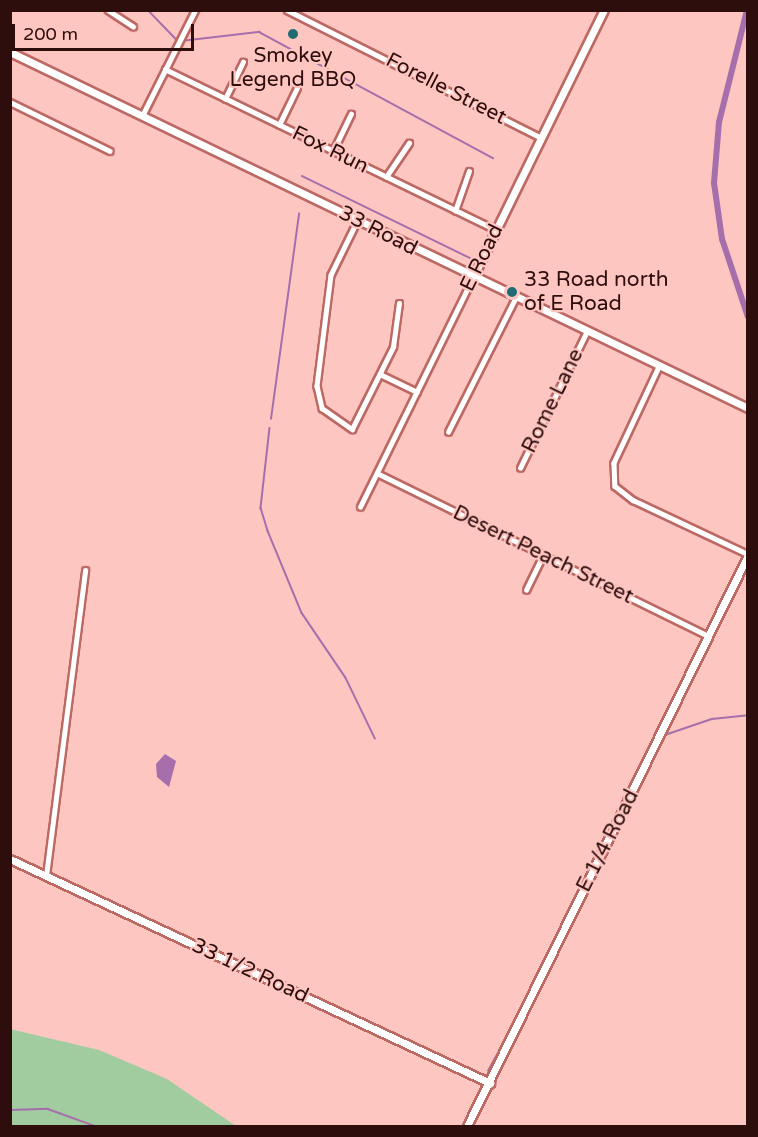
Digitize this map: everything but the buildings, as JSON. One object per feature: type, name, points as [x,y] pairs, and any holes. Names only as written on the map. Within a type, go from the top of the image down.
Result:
[{"type":"street","points":[[108,10],[133,26]]},
{"type":"street","points":[[142,116],[195,10]]},
{"type":"street","name":"Forelle Street","points":[[287,10],[540,137]]},
{"type":"street","name":"E Road","points":[[360,507],[604,10]]},
{"type":"street","name":"33 Road","points":[[10,52],[358,220],[472,279],[658,369],[747,408]]},
{"type":"street","points":[[225,99],[243,62]]},
{"type":"street","name":"Fox Run","points":[[165,69],[496,230]]},
{"type":"street","points":[[279,125],[297,88]]},
{"type":"street","points":[[10,102],[110,151]]},
{"type":"street","points":[[333,152],[351,114]]},
{"type":"street","points":[[386,177],[409,142]]},
{"type":"street","points":[[455,211],[469,171]]},
{"type":"street","points":[[358,220],[331,275],[317,386],[322,408],[352,429],[393,347],[399,303]]},
{"type":"street","points":[[448,432],[515,299]]},
{"type":"street","name":"Rome Lane","points":[[520,468],[586,333]]},
{"type":"street","points":[[658,369],[614,463],[615,486],[633,500],[747,554]]},
{"type":"street","points":[[380,374],[417,392]]},
{"type":"street","name":"Desert Peach Street","points":[[377,473],[710,636]]},
{"type":"street","name":"E 1/4 Road","points":[[468,1126],[710,636],[747,554]]},
{"type":"street","points":[[526,590],[543,555]]},
{"type":"street","points":[[46,876],[85,570]]},
{"type":"street","name":"33 1/2 Road","points":[[10,859],[490,1083]]},
{"type":"green space","points":[[10,1029],[99,1050],[167,1079],[236,1126],[11,1126]]},
{"type":"shaded area","points":[[165,754],[176,761],[169,787],[157,777],[156,764]]},
{"type":"waterway","points":[[148,10],[177,40]]},
{"type":"waterway","points":[[747,10],[719,122],[714,183],[722,239],[748,317]]},
{"type":"waterway","points":[[181,41],[259,32],[493,158]]},
{"type":"waterway","points":[[302,176],[470,258]]},
{"type":"waterway","points":[[271,419],[299,214]]},
{"type":"waterway","points":[[270,428],[261,508],[268,531],[302,613],[346,678],[375,738]]},
{"type":"waterway","points":[[662,736],[712,719],[748,715]]},
{"type":"waterway","points":[[488,1071],[517,1018]]},
{"type":"waterway","points":[[10,1110],[48,1109],[95,1126]]},
{"type":"place","name":"Smokey Legend BBQ","points":[[293,34]]},
{"type":"place","name":"33 Road north of E Road","points":[[512,292]]}]
